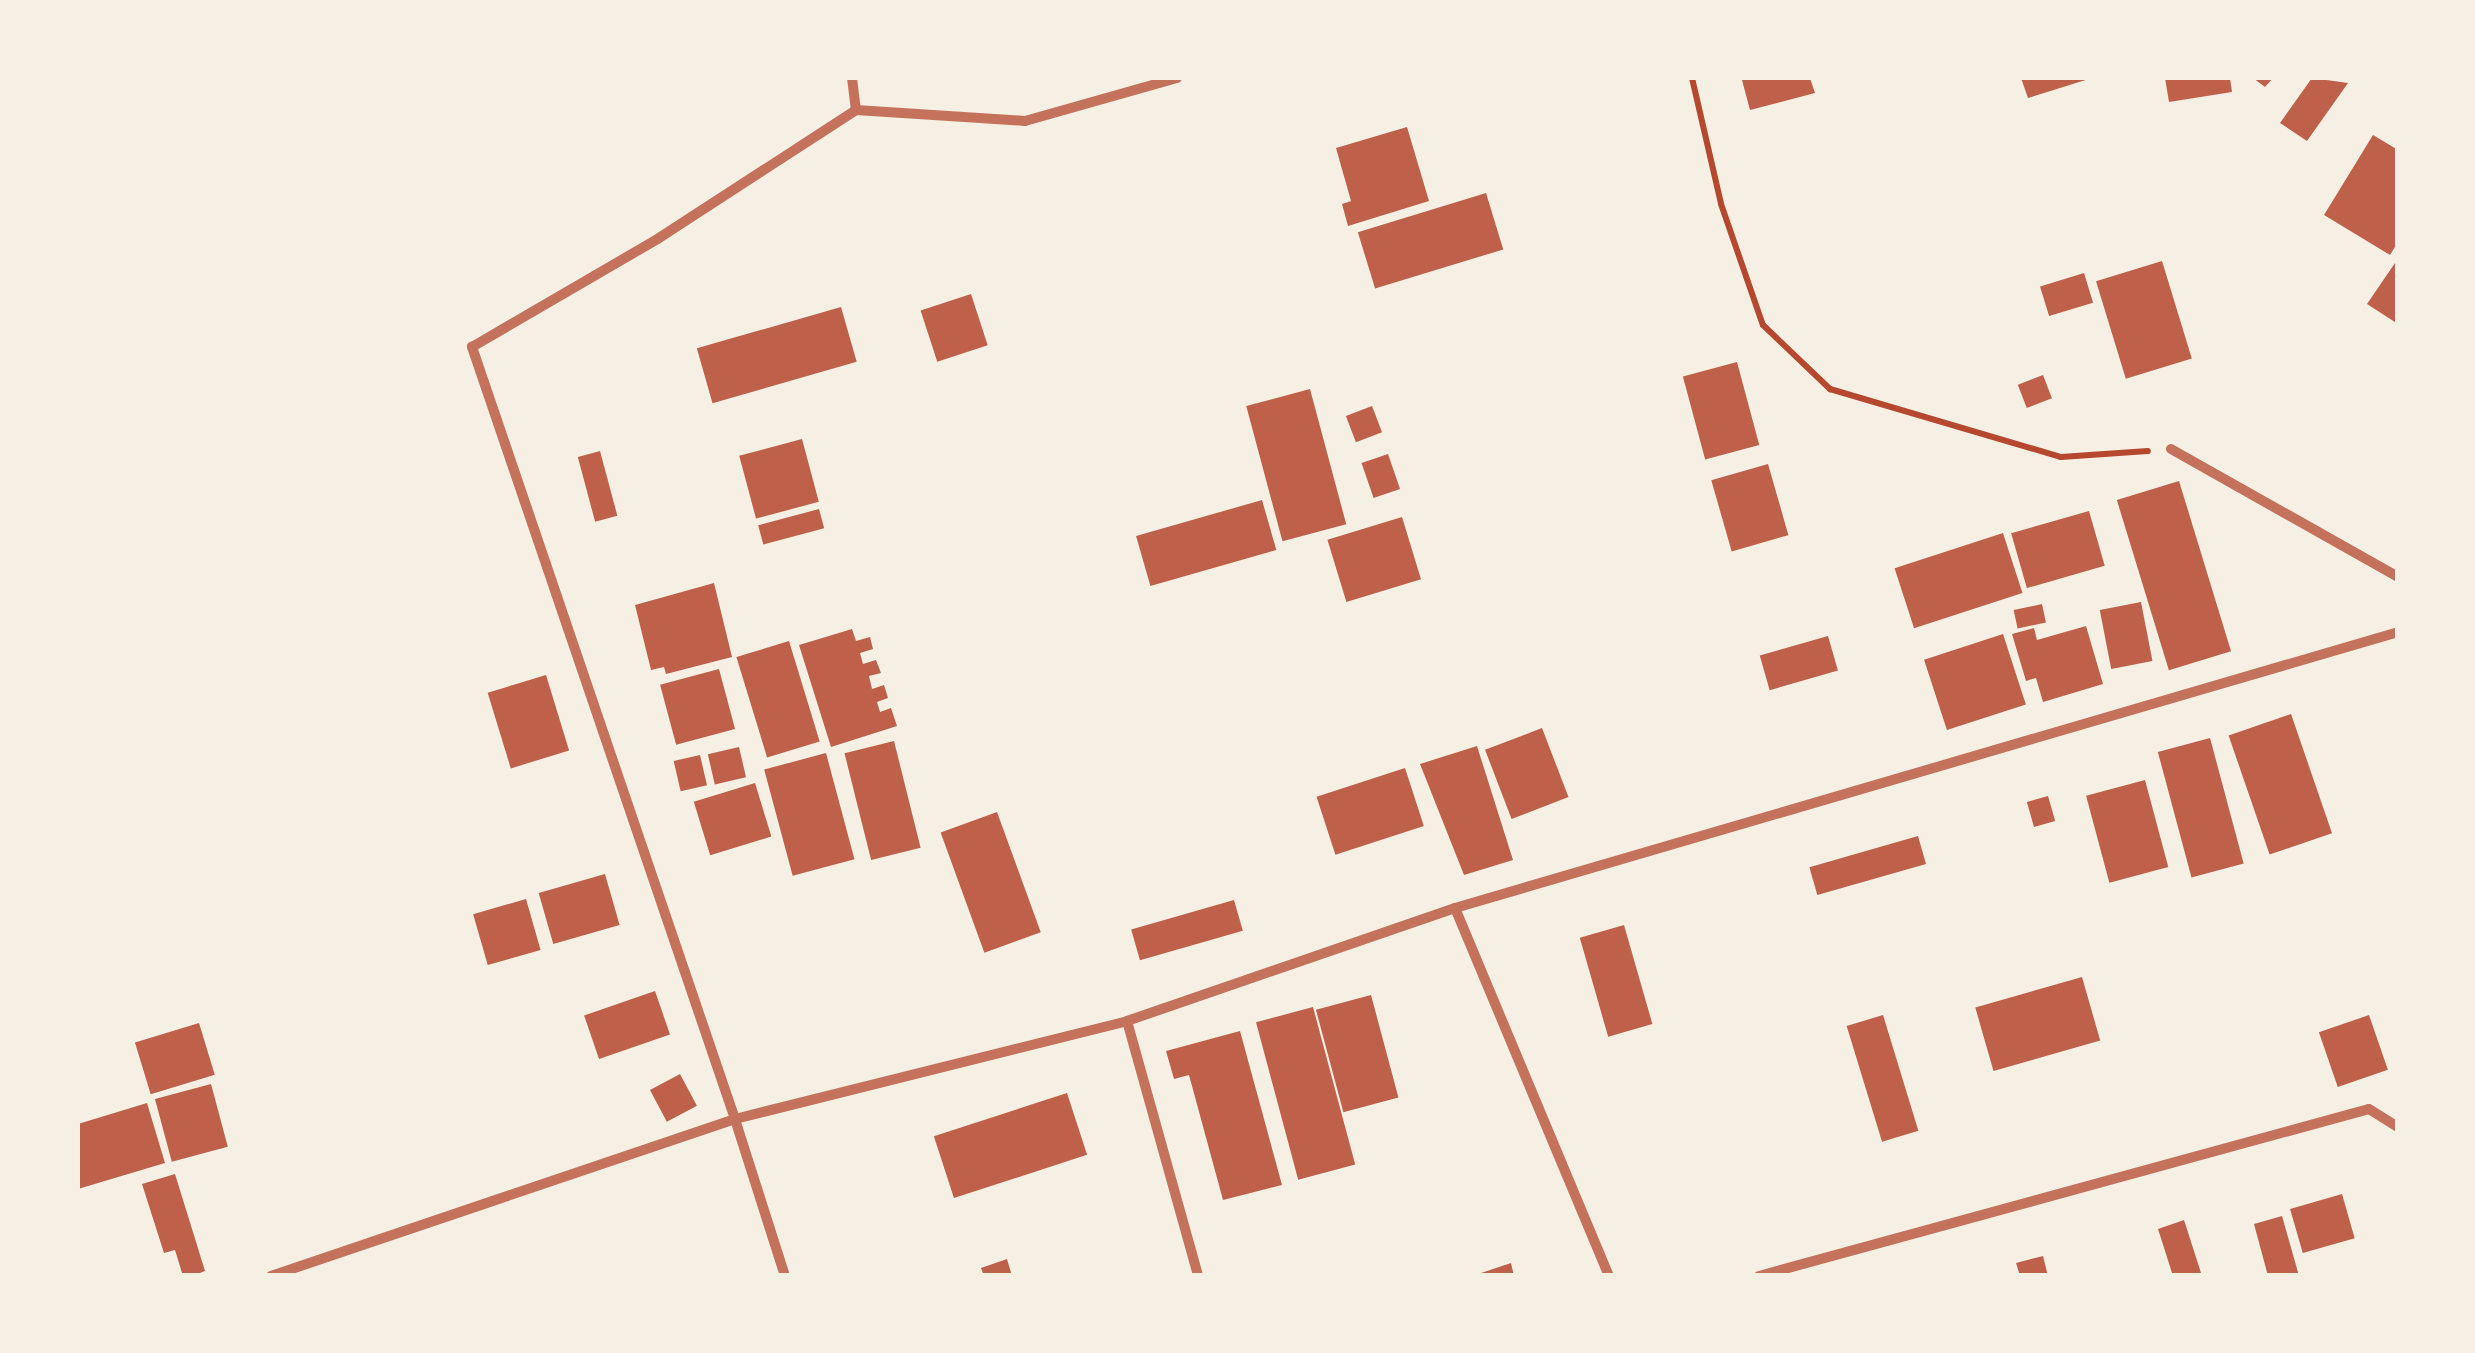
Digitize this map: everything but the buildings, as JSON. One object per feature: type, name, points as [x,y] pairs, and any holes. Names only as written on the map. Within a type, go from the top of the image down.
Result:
[{"type":"street","points":[[852,78],[856,110]]},
{"type":"street","points":[[785,1276],[736,1119],[472,346],[659,238],[856,110],[1026,121],[1177,78]]},
{"type":"street","points":[[2171,449],[2398,577]]},
{"type":"street","points":[[271,1276],[736,1119],[1127,1020],[1455,908],[2398,632]]},
{"type":"street","points":[[1455,908],[1609,1276]]},
{"type":"street","points":[[1127,1020],[1198,1276]]},
{"type":"street","points":[[1758,1276],[2369,1110],[2398,1126]]},
{"type":"path","points":[[1692,78],[1721,204],[1763,325],[1830,389],[2061,456],[2171,449]]}]
